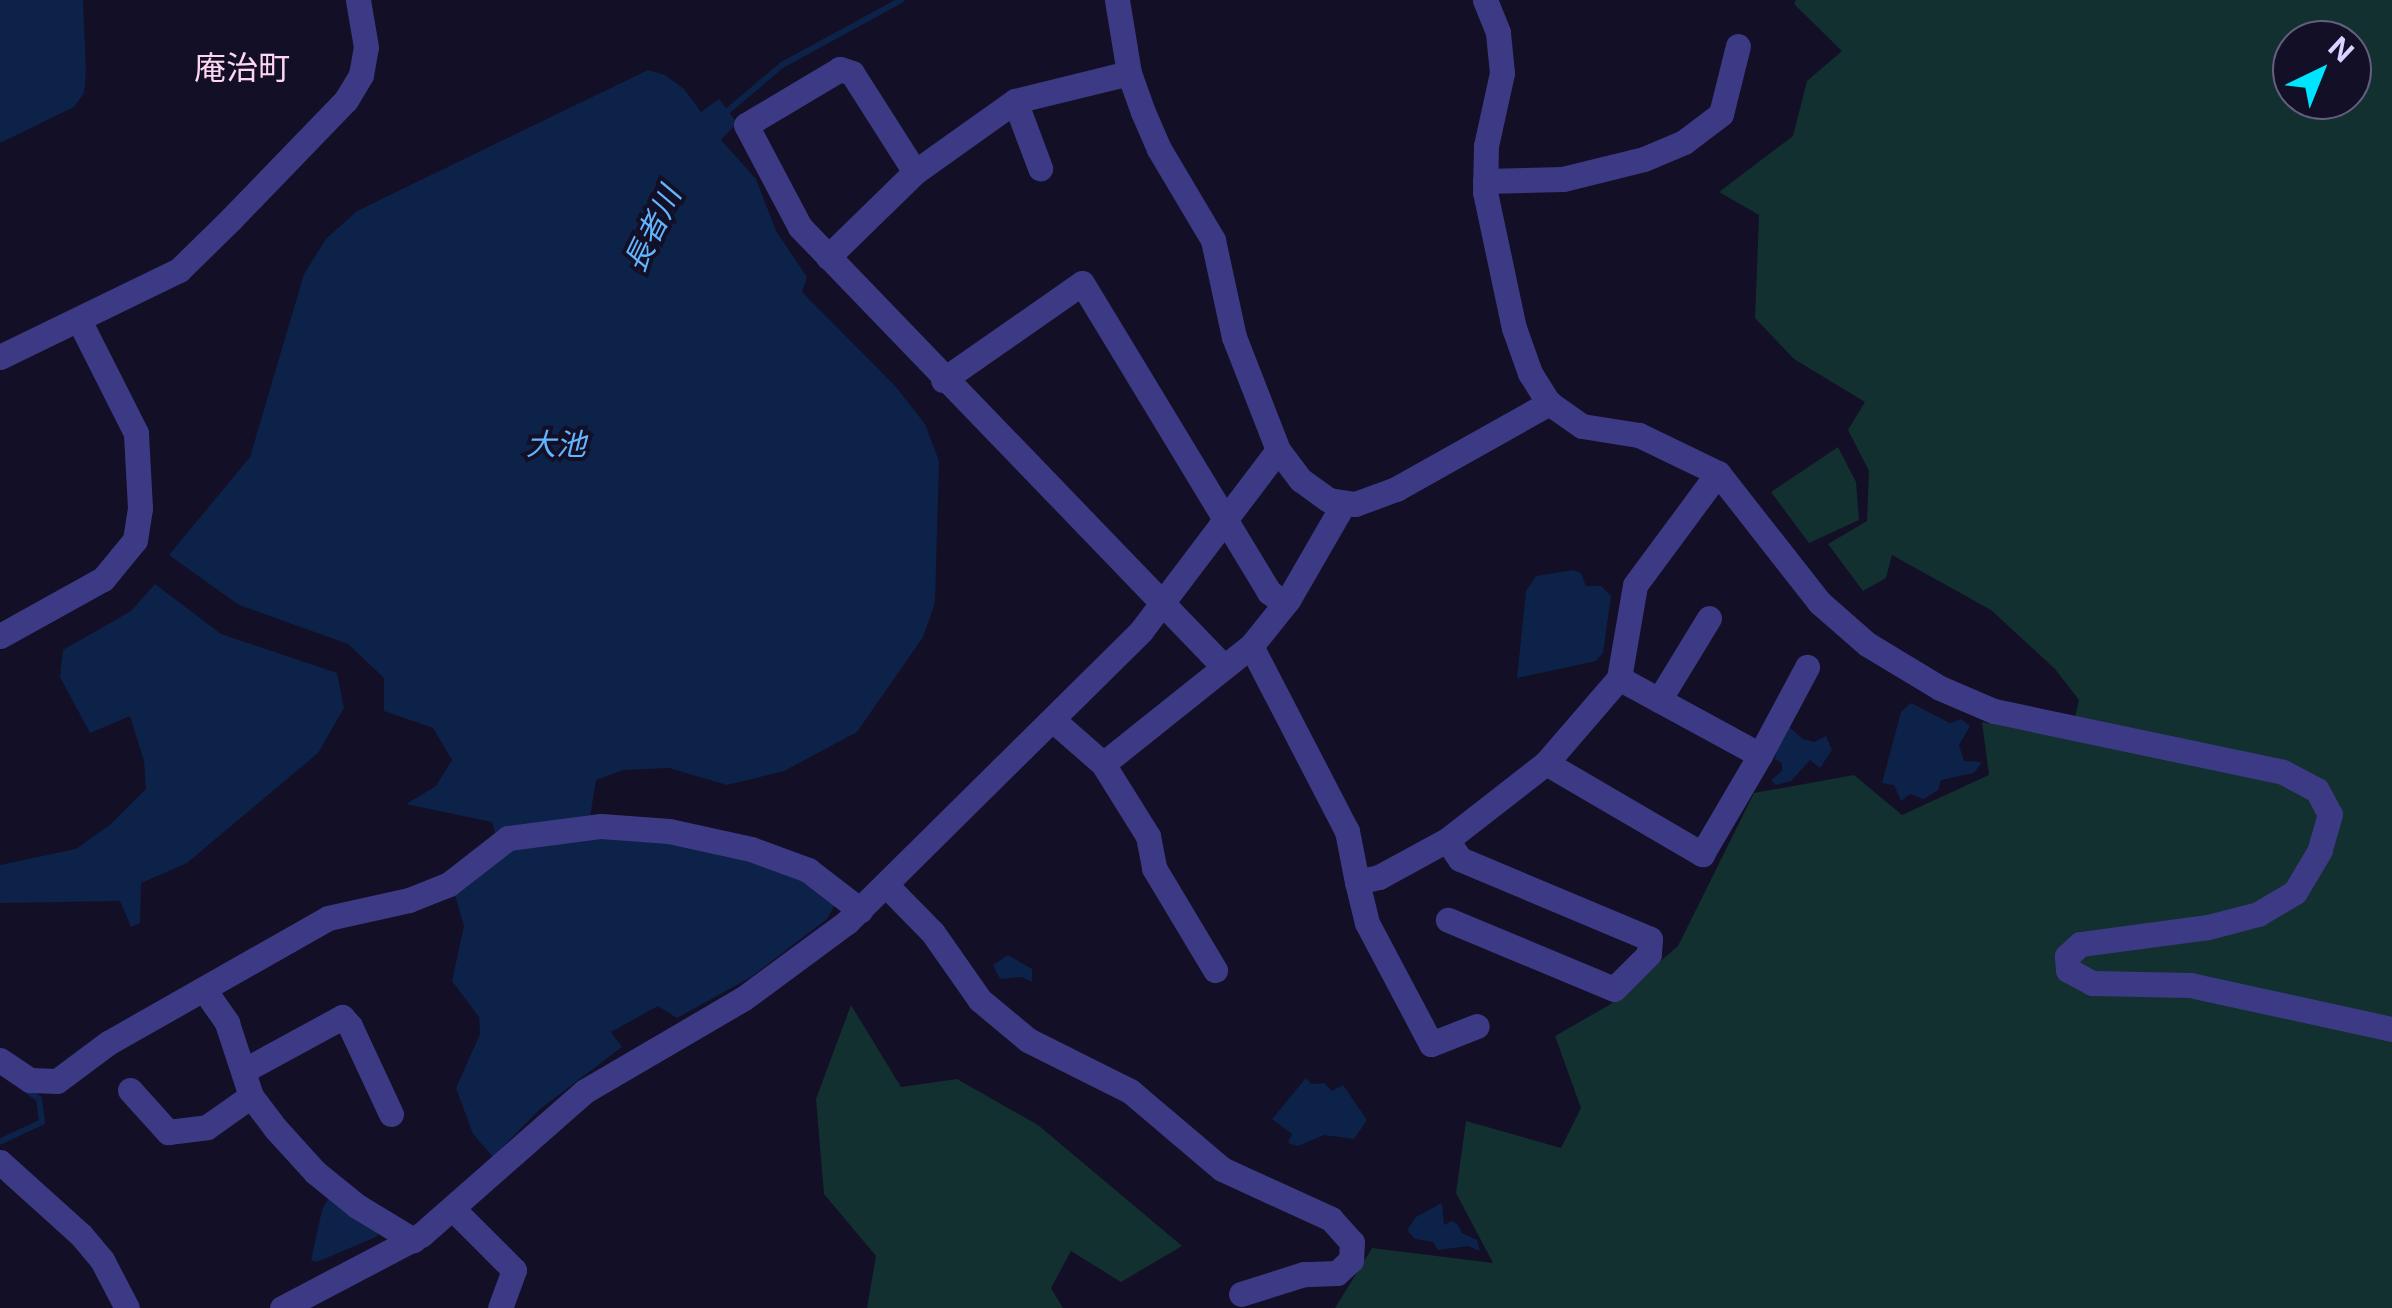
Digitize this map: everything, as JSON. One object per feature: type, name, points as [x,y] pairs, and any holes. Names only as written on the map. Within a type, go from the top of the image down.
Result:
[{"type":"street","points":[[0,357],[180,270],[346,100],[361,75],[366,47],[358,0]]},
{"type":"street","points":[[1117,0],[1130,73],[1159,150],[1213,240],[1234,337],[1278,450],[1302,480],[1330,500],[1355,504],[1396,489],[1548,403]]},
{"type":"street","points":[[1485,0],[1498,34],[1502,74],[1486,146],[1485,182],[1514,328],[1530,373],[1548,403],[1582,426],[1639,436],[1691,456],[1718,473],[1819,602],[1867,644],[1940,688],[1994,711],[2283,772],[2318,790],[2330,814],[2320,850],[2294,892],[2258,914],[2208,926],[2080,944],[2067,956],[2068,970],[2092,983],[2190,985],[2392,1029]]},
{"type":"street","points":[[1485,182],[1564,179],[1644,158],[1684,142],[1722,114],[1738,46]]},
{"type":"street","points":[[915,172],[852,73],[840,69],[746,125],[800,227],[943,380],[1223,666]]},
{"type":"street","points":[[828,257],[915,172],[1016,100],[1130,73]]},
{"type":"street","points":[[1016,100],[1040,168]]},
{"type":"street","points":[[943,380],[1082,283],[1269,592],[1285,603]]},
{"type":"street","points":[[0,636],[104,579],[135,540],[140,508],[136,433],[80,320]]},
{"type":"street","points":[[282,1308],[413,1240],[585,1092],[758,989],[860,910],[1054,720],[1165,604],[1278,450]]},
{"type":"street","points":[[1357,882],[1379,878],[1446,840],[1546,763],[1619,678],[1634,585],[1718,473]]},
{"type":"street","points":[[1102,764],[1251,646],[1285,603],[1344,502]]},
{"type":"street","points":[[1658,700],[1709,618]]},
{"type":"street","points":[[1251,646],[1347,831],[1367,923],[1431,1044],[1477,1026]]},
{"type":"street","points":[[1546,763],[1702,854],[1807,667]]},
{"type":"street","points":[[1619,678],[1760,755]]},
{"type":"street","points":[[1054,720],[1102,764],[1148,836],[1154,868],[1215,970]]},
{"type":"street","points":[[0,1060],[30,1080],[57,1081],[108,1043],[328,918],[409,900],[449,884],[508,838],[601,826],[670,830],[750,848],[808,870],[860,910]]},
{"type":"street","points":[[1446,840],[1460,859],[1650,939],[1649,954],[1614,988],[1448,920]]},
{"type":"street","points":[[886,885],[933,934],[980,1000],[1028,1040],[1130,1091],[1222,1168],[1331,1219],[1352,1242],[1351,1260],[1337,1272],[1304,1274],[1241,1294]]},
{"type":"street","points":[[205,991],[228,1024],[251,1096],[315,1172],[357,1206],[413,1240]]},
{"type":"street","points":[[243,1070],[342,1018],[391,1114]]},
{"type":"street","points":[[130,1090],[168,1132],[207,1127],[251,1096]]},
{"type":"street","points":[[0,1162],[81,1235],[102,1260],[127,1308]]},
{"type":"street","points":[[453,1209],[514,1270],[500,1308]]},
{"type":"green space","points":[[1796,0],[2392,0],[2392,1308],[1335,1308],[1372,1248],[1493,1263],[1456,1193],[1466,1121],[1561,1148],[1581,1108],[1555,1036],[1611,1004],[1678,946],[1754,793],[1854,775],[1902,815],[1989,775],[1982,722],[2070,739],[2079,700],[2055,669],[1991,610],[1892,555],[1886,578],[1863,591],[1828,544],[1867,521],[1869,471],[1848,430],[1865,402],[1794,359],[1755,318],[1759,215],[1719,192],[1793,136],[1807,81],[1842,51],[1794,4]]},
{"type":"green space","points":[[1838,447],[1856,482],[1859,520],[1809,543],[1771,492]]},
{"type":"green space","points":[[851,1005],[901,1087],[957,1079],[1038,1125],[1182,1246],[1121,1282],[1071,1251],[1051,1288],[1063,1308],[867,1308],[876,1256],[824,1194],[816,1099]]},
{"type":"water","points":[[0,0],[83,0],[86,72],[84,93],[74,107],[0,143]]},
{"type":"water","name":"大池","points":[[648,70],[665,75],[684,89],[701,112],[719,99],[737,123],[721,140],[756,179],[776,231],[807,277],[802,292],[896,387],[925,424],[939,461],[935,603],[923,637],[857,732],[784,771],[727,785],[669,768],[623,770],[596,780],[590,817],[495,833],[492,822],[406,804],[436,786],[452,760],[433,728],[384,711],[384,678],[348,644],[239,605],[169,555],[250,457],[304,274],[326,239],[357,211]]},
{"type":"water","points":[[1573,570],[1581,573],[1586,586],[1601,586],[1611,596],[1603,653],[1596,661],[1517,678],[1526,591],[1536,576]]},
{"type":"water","points":[[155,584],[221,634],[337,673],[344,708],[318,753],[187,863],[141,883],[140,923],[131,927],[120,901],[0,903],[0,865],[76,849],[111,824],[146,789],[144,761],[130,716],[90,733],[60,677],[63,650],[131,611]]},
{"type":"water","points":[[1911,703],[1950,723],[1961,719],[1970,726],[1959,745],[1964,761],[1982,762],[1974,773],[1941,780],[1938,790],[1924,799],[1910,794],[1901,801],[1894,785],[1882,783],[1901,712]]},
{"type":"water","points":[[1788,726],[1803,739],[1814,742],[1826,736],[1832,750],[1820,768],[1810,760],[1791,781],[1776,785],[1771,780],[1782,771],[1782,763],[1775,759],[1778,744]]},
{"type":"water","points":[[575,836],[651,837],[795,872],[837,901],[827,919],[751,977],[677,1018],[658,1006],[611,1032],[622,1047],[540,1109],[493,1157],[473,1134],[456,1088],[480,1034],[479,1017],[452,981],[464,926],[454,892],[512,845]]},
{"type":"water","points":[[1008,955],[1032,969],[1032,982],[1022,977],[1000,979],[993,965]]},
{"type":"water","points":[[1306,1078],[1311,1084],[1324,1083],[1332,1091],[1343,1085],[1367,1120],[1354,1139],[1324,1135],[1298,1146],[1288,1143],[1292,1134],[1272,1119]]},
{"type":"water","points":[[330,1196],[378,1230],[378,1236],[317,1262],[311,1260],[322,1210]]},
{"type":"water","points":[[1442,1203],[1444,1225],[1452,1221],[1458,1225],[1462,1233],[1477,1240],[1480,1251],[1468,1246],[1438,1250],[1433,1242],[1415,1239],[1407,1230],[1416,1217]]},
{"type":"waterway","name":"長者川","points":[[724,114],[782,65],[901,0]]},
{"type":"waterway","points":[[1,1141],[42,1122],[39,1099],[26,1090]]},
{"type":"district","name":"庵治町","points":[[242,68]]}]
